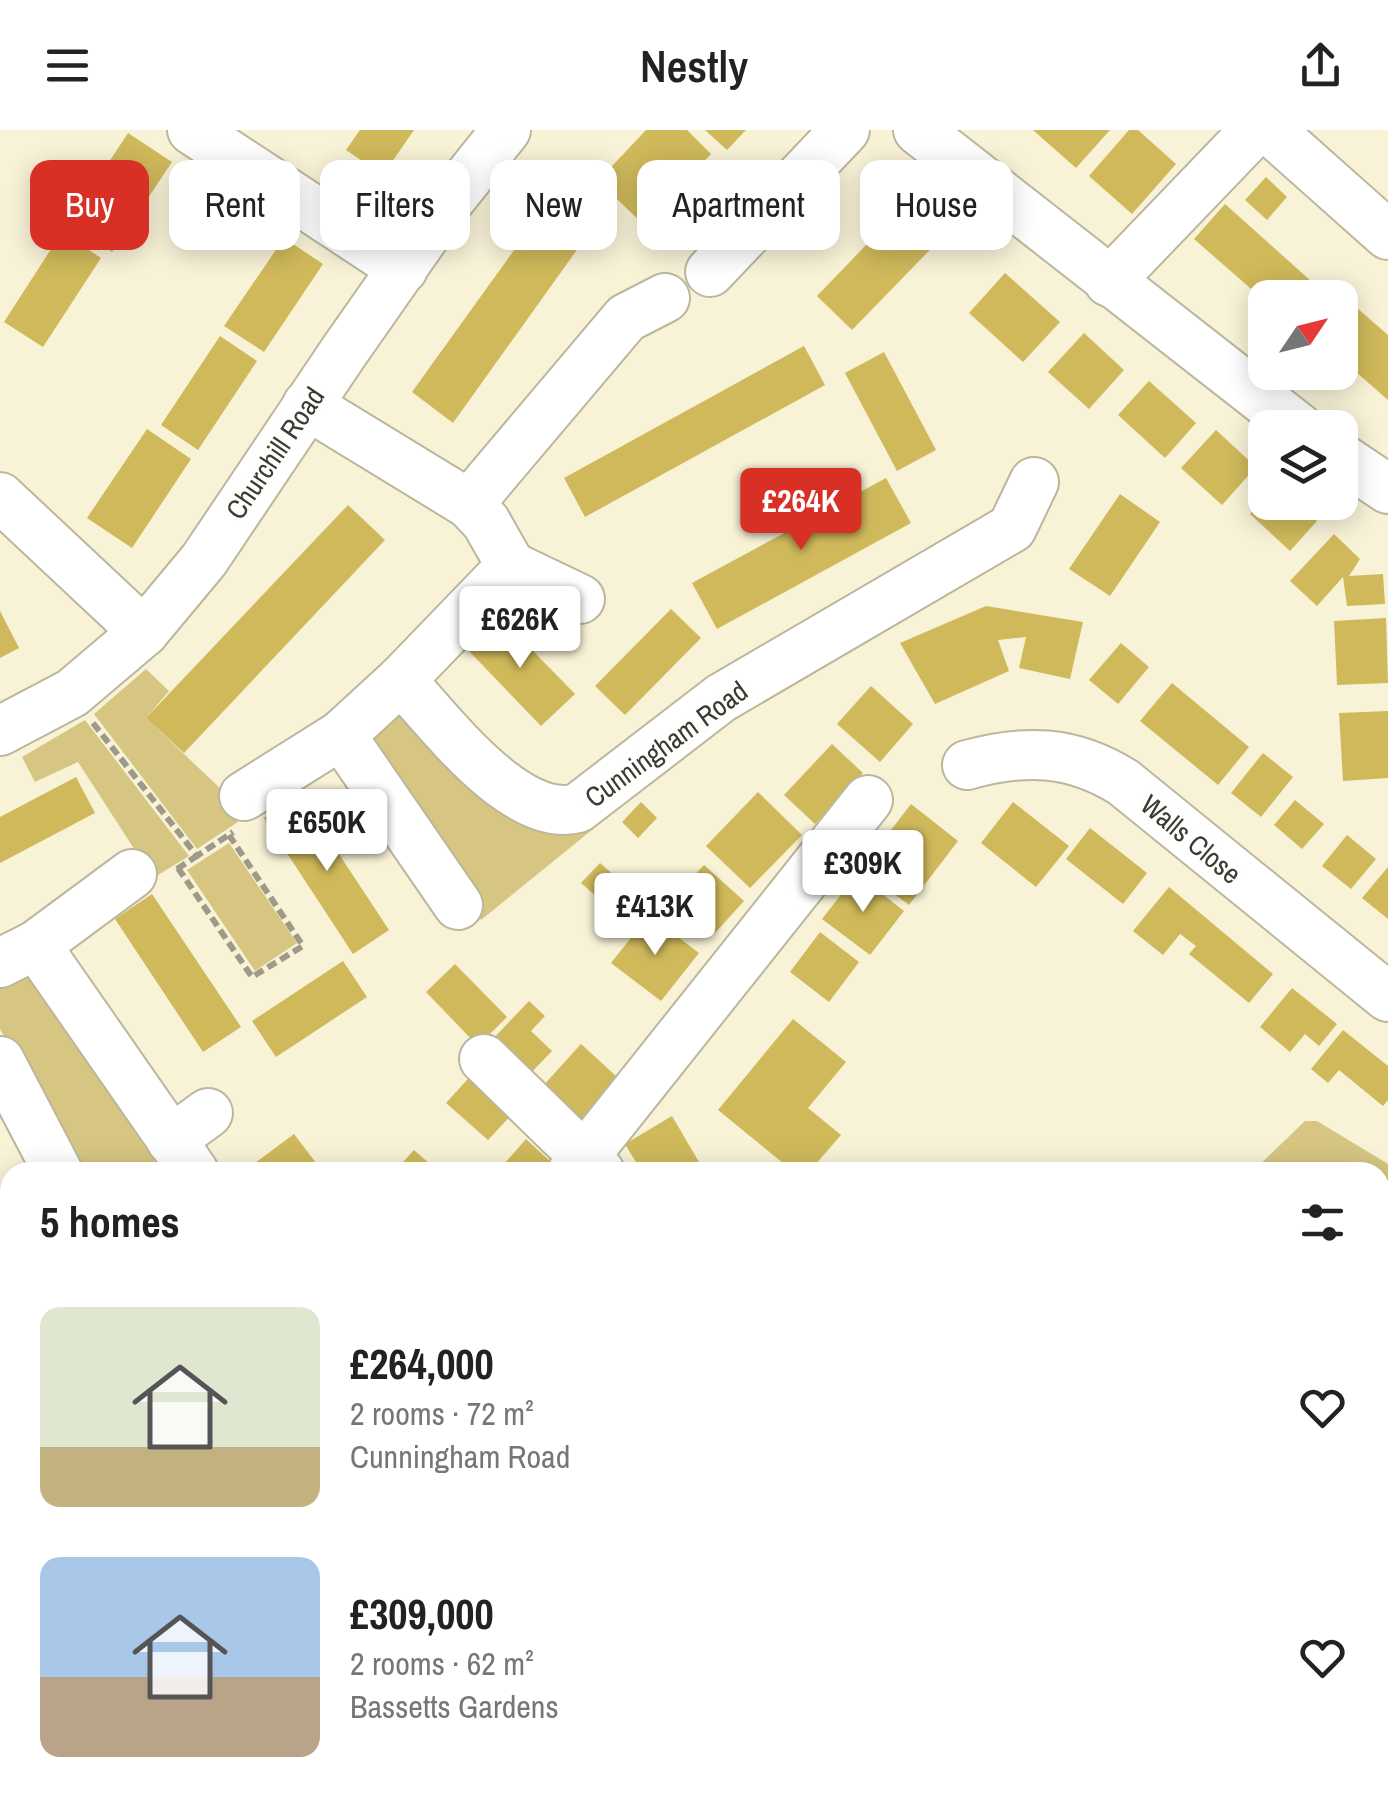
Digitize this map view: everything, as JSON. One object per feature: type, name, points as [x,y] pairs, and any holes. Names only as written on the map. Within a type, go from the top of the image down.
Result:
[{"type":"street","points":[[192,130],[403,270]]},
{"type":"street","name":"Churchill Road","points":[[0,731],[72,693],[144,632],[204,560],[307,405],[506,130]]},
{"type":"street","points":[[710,272],[846,130]]},
{"type":"street","points":[[918,130],[1276,410]]},
{"type":"street","points":[[1109,282],[1255,130]]},
{"type":"street","points":[[1270,130],[1388,235]]},
{"type":"street","points":[[469,504],[626,318],[665,298]]},
{"type":"street","points":[[307,405],[469,504],[486,522],[511,566],[580,599]]},
{"type":"street","points":[[1358,468],[1388,489]]},
{"type":"street","name":"Cunningham Road","points":[[401,680],[505,787],[548,812],[578,808],[721,698],[1012,528],[1034,482]]},
{"type":"street","points":[[0,497],[144,632]]},
{"type":"street","points":[[236,815],[341,735],[401,680],[511,566]]},
{"type":"street","points":[[341,735],[458,905]]},
{"type":"street","name":"Walls Close","points":[[967,765],[1004,754],[1056,754],[1091,762],[1123,782],[1388,998]]},
{"type":"street","points":[[591,1162],[868,800]]},
{"type":"street","points":[[155,871],[18,954],[191,1142]]},
{"type":"street","points":[[484,1059],[580,1162]]},
{"type":"street","points":[[0,1061],[53,1162]]},
{"type":"path","points":[[155,871],[252,977],[303,946],[236,815]]},
{"type":"shaded area","points":[[146,669],[169,691],[146,718],[222,790],[218,794],[238,822],[197,849],[94,714]]},
{"type":"shaded area","points":[[391,709],[608,817],[481,920],[369,736]]},
{"type":"shaded area","points":[[85,720],[189,856],[153,878],[78,762],[35,782],[22,757]]},
{"type":"shaded area","points":[[229,843],[297,943],[255,971],[187,870]]},
{"type":"shaded area","points":[[24,965],[176,1162],[72,1162],[0,1029],[0,976]]},
{"type":"shaded area","points":[[1305,1121],[1317,1121],[1385,1162],[1262,1162]]},
{"type":"building","points":[[360,130],[414,130],[393,160],[361,160],[346,150]]},
{"type":"building","points":[[646,130],[687,130],[711,154],[705,160],[637,160],[637,218],[617,199],[617,161]]},
{"type":"building","points":[[705,130],[746,130],[727,150]]},
{"type":"building","points":[[1033,130],[1110,130],[1076,168]]},
{"type":"building","points":[[1129,130],[1138,130],[1176,164],[1132,214],[1089,176]]},
{"type":"building","points":[[128,133],[169,160],[169,166],[149,196],[149,160],[110,160]]},
{"type":"building","points":[[1266,177],[1287,197],[1267,220],[1245,200]]},
{"type":"building","points":[[1225,204],[1310,280],[1248,280],[1248,286],[1194,239]]},
{"type":"building","points":[[300,249],[323,264],[264,352],[224,326],[276,250]]},
{"type":"building","points":[[50,250],[89,250],[101,258],[43,347],[4,322]]},
{"type":"building","points":[[514,250],[577,250],[453,423],[412,392]]},
{"type":"building","points":[[861,250],[930,250],[852,330],[817,296]]},
{"type":"building","points":[[1005,273],[1060,322],[1023,362],[969,313]]},
{"type":"building","points":[[1358,309],[1388,335],[1388,400],[1358,374]]},
{"type":"building","points":[[1084,333],[1124,370],[1089,409],[1048,372]]},
{"type":"building","points":[[220,336],[257,361],[198,450],[161,425]]},
{"type":"building","points":[[804,346],[825,385],[585,517],[564,478]]},
{"type":"building","points":[[884,352],[936,450],[897,471],[845,373]]},
{"type":"building","points":[[1149,381],[1196,423],[1165,458],[1118,415]]},
{"type":"building","points":[[147,429],[191,459],[132,548],[87,518]]},
{"type":"building","points":[[1216,430],[1248,460],[1248,476],[1222,505],[1181,468]]},
{"type":"building","points":[[886,478],[911,523],[717,629],[692,583]]},
{"type":"building","points":[[1120,494],[1160,522],[1110,596],[1069,569]]},
{"type":"building","points":[[348,505],[385,540],[184,753],[146,718]]},
{"type":"building","points":[[1256,520],[1317,521],[1290,551]]},
{"type":"building","points":[[1334,534],[1360,559],[1349,576],[1383,574],[1385,604],[1347,606],[1343,577],[1317,606],[1290,581]]},
{"type":"building","points":[[986,606],[1083,622],[1070,679],[1019,668],[1026,637],[998,640],[1009,671],[935,704],[900,643]]},
{"type":"building","points":[[671,609],[701,638],[625,715],[595,686]]},
{"type":"building","points":[[0,611],[19,648],[0,658]]},
{"type":"building","points":[[499,616],[575,694],[541,726],[466,648]]},
{"type":"building","points":[[1386,618],[1388,683],[1337,685],[1334,621]]},
{"type":"building","points":[[1121,643],[1149,667],[1118,704],[1089,680]]},
{"type":"building","points":[[1172,683],[1249,747],[1218,785],[1140,721]]},
{"type":"building","points":[[871,686],[913,724],[880,762],[837,724]]},
{"type":"building","points":[[1388,711],[1388,778],[1343,781],[1339,713]]},
{"type":"building","points":[[832,744],[863,773],[815,824],[784,795]]},
{"type":"building","points":[[1263,753],[1293,777],[1261,817],[1231,793]]},
{"type":"building","points":[[76,777],[95,813],[0,863],[0,817]]},
{"type":"building","points":[[758,792],[802,835],[750,888],[706,846]]},
{"type":"building","points":[[300,795],[389,930],[353,954],[264,818]]},
{"type":"building","points":[[1295,800],[1324,824],[1302,849],[1274,825]]},
{"type":"building","points":[[641,802],[657,818],[638,838],[622,822]]},
{"type":"building","points":[[1013,802],[1069,846],[1036,887],[981,843]]},
{"type":"building","points":[[911,804],[958,841],[909,905],[861,869]]},
{"type":"building","points":[[1090,828],[1147,873],[1123,904],[1066,859]]},
{"type":"building","points":[[1347,835],[1376,859],[1351,889],[1322,866]]},
{"type":"building","points":[[600,863],[616,877],[597,897],[581,883]]},
{"type":"building","points":[[704,865],[744,901],[715,933],[675,896]]},
{"type":"building","points":[[1388,867],[1388,919],[1362,898]]},
{"type":"building","points":[[857,874],[904,911],[870,955],[822,919]]},
{"type":"building","points":[[1169,887],[1273,974],[1249,1003],[1189,954],[1196,946],[1180,934],[1163,955],[1133,931]]},
{"type":"building","points":[[152,894],[241,1027],[203,1052],[115,919]]},
{"type":"building","points":[[649,915],[699,953],[661,1001],[611,963]]},
{"type":"building","points":[[820,932],[859,962],[829,1002],[790,972]]},
{"type":"building","points":[[343,961],[367,997],[276,1057],[252,1021]]},
{"type":"building","points":[[455,964],[507,1017],[478,1046],[426,992]]},
{"type":"building","points":[[1292,988],[1337,1024],[1319,1046],[1305,1034],[1290,1052],[1260,1027]]},
{"type":"building","points":[[529,1001],[545,1016],[531,1031],[552,1051],[525,1079],[488,1044]]},
{"type":"building","points":[[793,1019],[846,1062],[808,1108],[841,1135],[818,1162],[782,1162],[718,1110]]},
{"type":"building","points":[[1343,1030],[1388,1066],[1388,1100],[1383,1106],[1339,1070],[1328,1083],[1311,1069]]},
{"type":"building","points":[[581,1044],[627,1086],[581,1124],[541,1088]]},
{"type":"building","points":[[476,1070],[518,1108],[488,1140],[446,1103]]},
{"type":"building","points":[[672,1116],[699,1162],[636,1162],[625,1144]]},
{"type":"building","points":[[294,1134],[315,1162],[256,1162]]},
{"type":"building","points":[[526,1139],[551,1162],[506,1162]]},
{"type":"building","points":[[414,1150],[428,1162],[403,1162]]}]
